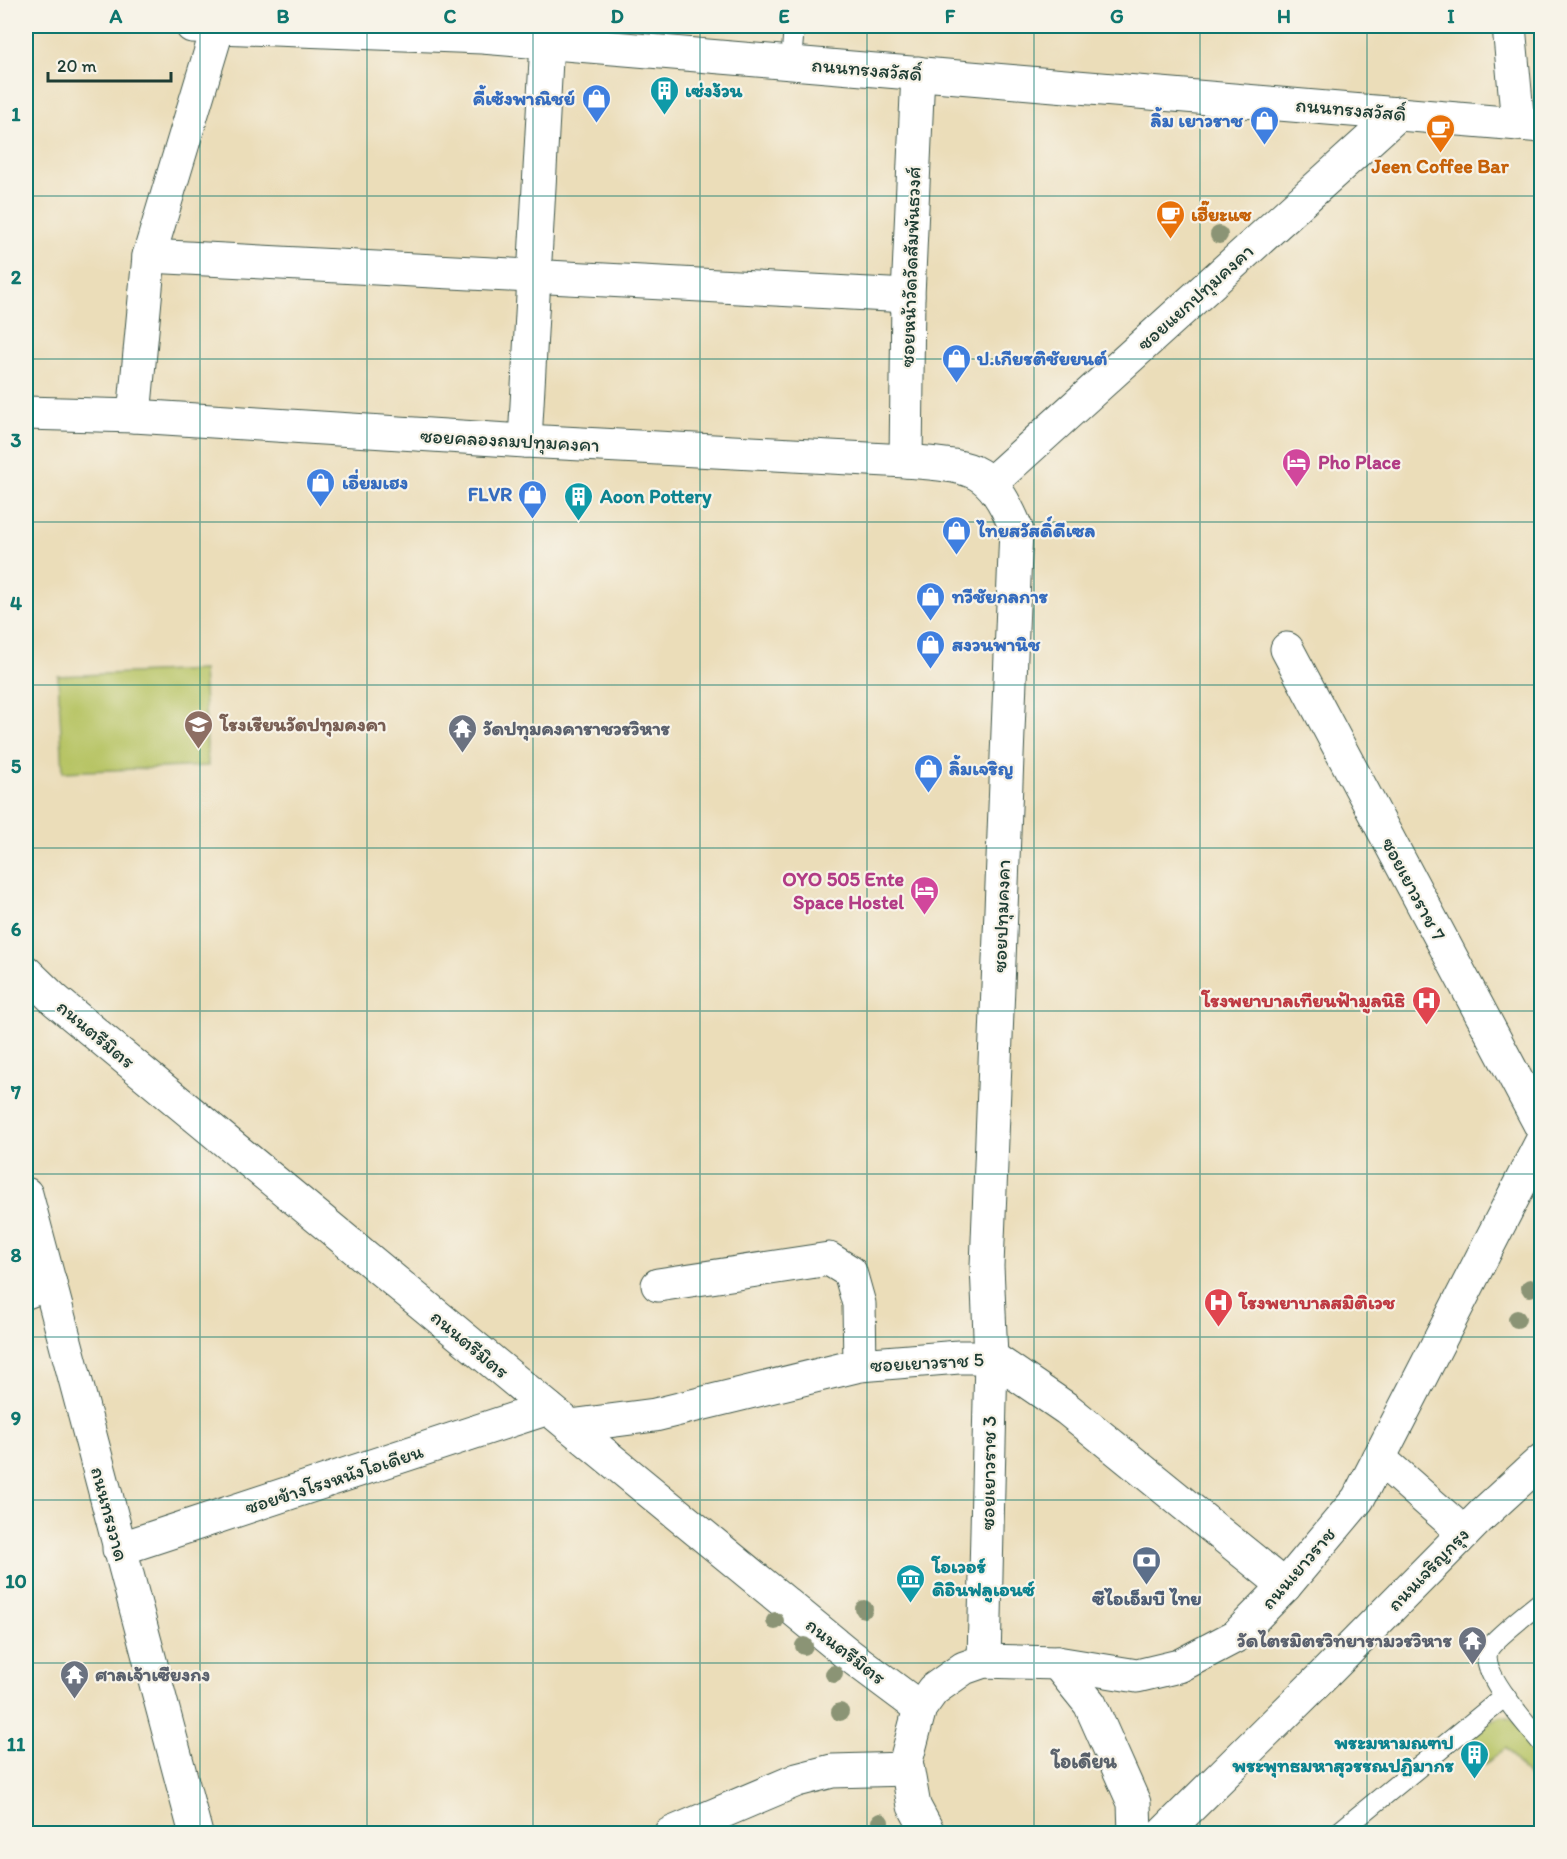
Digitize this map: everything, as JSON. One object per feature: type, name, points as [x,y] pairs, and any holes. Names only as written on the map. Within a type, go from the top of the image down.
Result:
[{"type":"street","name":"ถนนทรงสวัสดิ์","points":[[205,26],[482,31],[547,42],[1530,125]]},
{"type":"street","points":[[134,416],[149,256],[205,26]]},
{"type":"street","points":[[1509,26],[1530,125]]},
{"type":"street","points":[[525,441],[547,42]]},
{"type":"street","name":"ซอยหน้าวัดวัดสัมพันธวงศ์","points":[[906,461],[908,296],[918,73]]},
{"type":"street","name":"ซอยแยกปทุมคงคา","points":[[991,483],[1399,113]]},
{"type":"street","points":[[149,256],[908,296]]},
{"type":"street","name":"ซอยคลองถมปทุมคงคา","points":[[26,413],[134,416],[525,441],[906,461],[972,470],[991,483]]},
{"type":"street","name":"ซอยปทุมคงคา","points":[[991,483],[1006,504],[1016,528],[987,1266],[991,1357]]},
{"type":"street","name":"ซอยเยาวราช 7","points":[[1287,649],[1542,1128]]},
{"type":"street","name":"ถนนตรีมิตร","points":[[26,972],[55,1000],[559,1417],[849,1655],[920,1708]]},
{"type":"street","name":"ถนนเยาวราช","points":[[928,1833],[914,1806],[906,1761],[920,1708],[933,1690],[964,1668],[984,1661],[1057,1663],[1137,1676],[1179,1666],[1236,1636],[1285,1586],[1358,1499],[1542,1141]]},
{"type":"street","name":"ถนนทรงวาด","points":[[26,1194],[38,1287],[119,1549],[196,1833]]},
{"type":"street","points":[[658,1285],[829,1259],[850,1272],[859,1304],[860,1365]]},
{"type":"street","name":"ซอยเยาวราช 5","points":[[559,1417],[655,1415],[860,1365],[959,1356],[991,1357],[1067,1409],[1285,1586]]},
{"type":"street","name":"ซอยเยาวราช 3","points":[[984,1661],[991,1357]]},
{"type":"street","name":"ซอยข้างโรงหนังโอเดียน","points":[[119,1549],[559,1417]]},
{"type":"street","points":[[1379,1458],[1464,1533]]},
{"type":"street","name":"ถนนเจริญกรุง","points":[[1163,1833],[1464,1533],[1542,1460]]},
{"type":"street","points":[[1057,1663],[1090,1704],[1134,1803],[1135,1833]]},
{"type":"street","points":[[670,1833],[797,1780],[832,1771],[907,1768]]},
{"type":"lane","points":[[791,63],[794,26]]},
{"type":"lane","points":[[1542,1601],[1489,1648],[1486,1661],[1496,1684],[1542,1743]]},
{"type":"lane","points":[[1337,1833],[1505,1696]]},
{"type":"green space","points":[[203,670],[208,766],[63,772],[58,676]]},
{"type":"green space","points":[[1502,1716],[1512,1718],[1541,1758],[1541,1794],[1506,1748],[1485,1764],[1467,1742],[1490,1721]]},
{"type":"place","name":"เซ่งง้วน","points":[[664,116]]},
{"type":"place","name":"คี้เซ้งพาณิชย์","points":[[596,124]]},
{"type":"place","name":"ลิ้ม เยาวราช","points":[[1264,146]]},
{"type":"place","name":"Jeen Coffee Bar","points":[[1440,154]]},
{"type":"place","name":"เฮี๊ยะแซ","points":[[1170,240]]},
{"type":"place","name":"ป.เกียรติชัยยนต์","points":[[956,384]]},
{"type":"place","name":"Pho Place","points":[[1297,488]]},
{"type":"place","name":"เอี่ยมเฮง","points":[[321,508]]},
{"type":"place","name":"FLVR","points":[[533,520]]},
{"type":"place","name":"Aoon Pottery","points":[[579,522]]},
{"type":"place","name":"ไทยสวัสดิ์ดีเซล","points":[[956,556]]},
{"type":"place","name":"ทวีชัยกลการ","points":[[931,622]]},
{"type":"place","name":"สงวนพานิช","points":[[931,670]]},
{"type":"place","name":"โรงเรียนวัดปทุมคงคา","points":[[199,750]]},
{"type":"place","name":"วัดปทุมคงคาราชวรวิหาร","points":[[462,754]]},
{"type":"place","name":"ลิ้มเจริญ","points":[[928,794]]},
{"type":"place","name":"OYO 505 Ente Space Hostel","points":[[925,916]]},
{"type":"place","name":"โรงพยาบาลเทียนฟ้ามูลนิธิ","points":[[1426,1026]]},
{"type":"place","name":"โรงพยาบาลสมิติเวช","points":[[1218,1328]]},
{"type":"place","name":"ซีไอเอ็มบี ไทย","points":[[1147,1586]]},
{"type":"place","name":"โอเวอร์ ดิอินฟลูเอนซ์","points":[[911,1604]]},
{"type":"place","name":"วัดไตรมิตรวิทยารามวรวิหาร","points":[[1473,1666]]},
{"type":"place","name":"ศาลเจ้าเซียงกง","points":[[74,1700]]},
{"type":"place","name":"พระมหามณฑป พระพุทธมหาสุวรรณปฏิมากร","points":[[1475,1780]]},
{"type":"district","name":"โอเดียน","points":[[1084,1760]]}]
